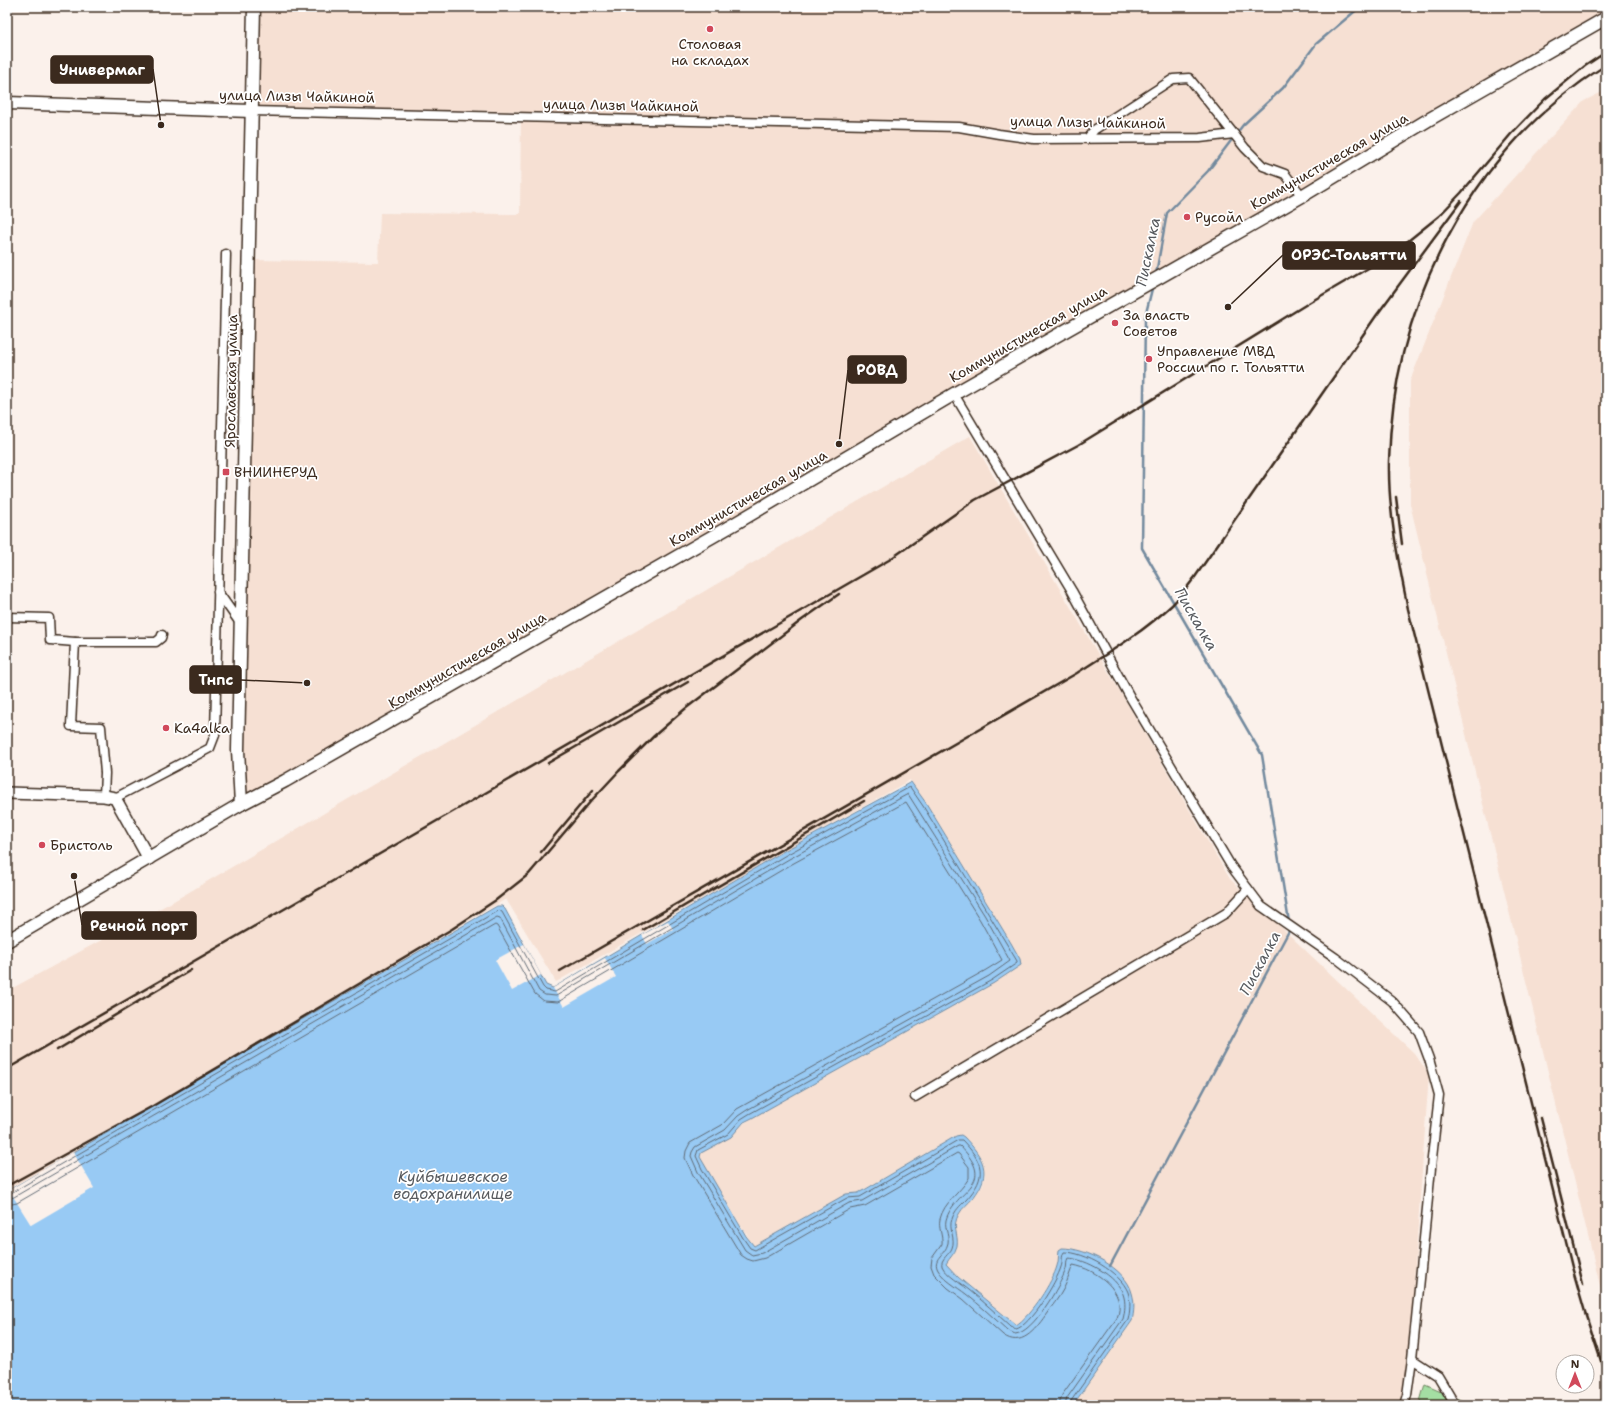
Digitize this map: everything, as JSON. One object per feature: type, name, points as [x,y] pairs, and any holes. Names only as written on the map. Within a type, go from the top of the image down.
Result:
[{"type":"main road","name":"Ярославская улица","points":[[241,804],[238,750],[240,623],[254,7]]},
{"type":"main road","name":"Коммунистическая улица","points":[[7,941],[150,859],[241,804],[292,778],[736,523],[954,394],[1302,196],[1428,120],[1606,18]]},
{"type":"main road","name":"улица Лизы Чайкиной","points":[[7,103],[251,111]]},
{"type":"street","points":[[1087,139],[1094,130],[1173,79],[1188,78],[1234,134],[1263,166],[1285,174],[1302,196]]},
{"type":"street","name":"улица Лизы Чайкиной","points":[[251,111],[959,126],[998,134],[1034,138],[1200,138],[1234,134]]},
{"type":"street","points":[[7,793],[104,796],[115,798],[210,748],[215,735],[226,254]]},
{"type":"street","points":[[954,394],[1072,591],[1146,724],[1231,866],[1261,906],[1336,958],[1392,1001],[1419,1032],[1429,1059],[1439,1095],[1412,1359],[1407,1395],[1404,1405]]},
{"type":"street","points":[[218,592],[240,623]]},
{"type":"street","points":[[7,617],[49,618],[50,640],[75,642],[156,642],[162,635]]},
{"type":"street","points":[[75,642],[71,726],[101,727],[105,773],[104,796]]},
{"type":"street","points":[[115,798],[150,859]]},
{"type":"street","points":[[915,1097],[1226,913],[1248,889]]},
{"type":"street","points":[[1412,1359],[1438,1376],[1454,1403],[1458,1405]]},
{"type":"shaded area","points":[[258,7],[1606,7],[1606,16],[361,733],[244,796],[241,750],[252,260],[378,262],[380,213],[520,214],[521,111],[255,108]]},
{"type":"shaded area","points":[[1606,90],[1606,1310],[1410,504],[1410,381],[1473,222],[1584,101]]},
{"type":"shaded area","points":[[970,436],[1230,879],[1414,1053],[1429,1074],[1405,1405],[1073,1405],[1129,1326],[1132,1321],[1134,1310],[1058,1261],[1050,1282],[1028,1315],[1016,1325],[946,1266],[946,1262],[957,1248],[955,1222],[959,1213],[978,1192],[983,1184],[985,1175],[982,1160],[973,1146],[961,1135],[956,1136],[858,1193],[813,1212],[758,1245],[753,1245],[705,1167],[700,1157],[701,1153],[752,1118],[994,983],[1018,967],[1020,959],[1011,943],[926,803],[910,780],[556,982],[506,899],[7,1190],[7,991],[172,902]]},
{"type":"green space","points":[[1425,1384],[1473,1405],[1419,1405]]},
{"type":"water","name":"Куйбышевское водохранилище","points":[[911,782],[926,803],[1011,943],[1020,959],[1021,965],[994,983],[744,1122],[731,1137],[701,1153],[700,1157],[746,1236],[754,1246],[846,1194],[858,1193],[866,1189],[956,1136],[961,1135],[976,1151],[983,1166],[984,1173],[983,1181],[979,1189],[960,1212],[955,1227],[957,1246],[946,1264],[958,1277],[1016,1325],[1028,1315],[1046,1289],[1055,1273],[1059,1250],[1062,1248],[1082,1252],[1104,1261],[1122,1275],[1132,1293],[1134,1300],[1134,1311],[1132,1321],[1073,1405],[7,1405],[7,1191],[497,906],[502,906],[505,909],[546,985],[553,988],[784,851]]},
{"type":"pier","points":[[668,921],[673,929],[647,944],[642,935]]},
{"type":"pier","points":[[524,944],[541,975],[512,991],[495,960]]},
{"type":"pier","points":[[605,958],[616,977],[564,1007],[553,988]]},
{"type":"pier","points":[[73,1152],[94,1188],[31,1225],[9,1190]]},
{"type":"waterway","name":"Пискалка","points":[[1156,274],[1167,213],[1208,171],[1243,125],[1283,88],[1316,44],[1360,7]]},
{"type":"waterway","name":"Пискалка","points":[[1153,285],[1145,317],[1142,548],[1262,755],[1289,922]]},
{"type":"waterway","name":"Пискалка","points":[[1110,1266],[1290,929]]},
{"type":"railway","points":[[7,1069],[889,560],[975,500],[1078,445],[1307,304],[1377,263],[1439,216],[1461,193],[1511,134],[1545,99],[1585,66],[1606,52]]},
{"type":"railway","points":[[1606,65],[1558,100],[1516,141],[1479,186],[1448,236],[1424,289],[1406,344],[1394,402],[1389,461],[1392,517],[1397,554],[1408,609],[1572,1267],[1606,1376]]},
{"type":"railway","points":[[560,971],[1077,673],[1126,641],[1161,615],[1175,602],[1195,577],[1376,316],[1461,201]]},
{"type":"railway","points":[[1396,497],[1402,544]]},
{"type":"railway","points":[[7,1186],[151,1107],[452,929],[496,900],[529,874],[591,801],[654,736],[685,709],[802,620],[839,594]]},
{"type":"railway","points":[[548,763],[688,682]]},
{"type":"railway","points":[[541,852],[593,790]]},
{"type":"railway","points":[[643,930],[864,801]]},
{"type":"railway","points":[[57,1050],[191,970]]},
{"type":"railway","points":[[1541,1118],[1583,1284]]},
{"type":"place","name":"Столовая на складах","points":[[710,29]]},
{"type":"place","name":"Универмаг","points":[[161,125]]},
{"type":"place","name":"Русойл","points":[[1187,217]]},
{"type":"place","name":"ОРЭС-Тольятти","points":[[1228,307]]},
{"type":"place","name":"За власть Советов","points":[[1115,323]]},
{"type":"place","name":"Управление МВД России по г. Тольятти","points":[[1149,359]]},
{"type":"place","name":"РОВД","points":[[839,444]]},
{"type":"place","name":"ВНИИНЕРУД","points":[[226,472]]},
{"type":"place","name":"Тнпс","points":[[307,683]]},
{"type":"place","name":"Ka4alka","points":[[166,728]]},
{"type":"place","name":"Бристоль","points":[[42,845]]},
{"type":"place","name":"Речной порт","points":[[74,876]]}]
